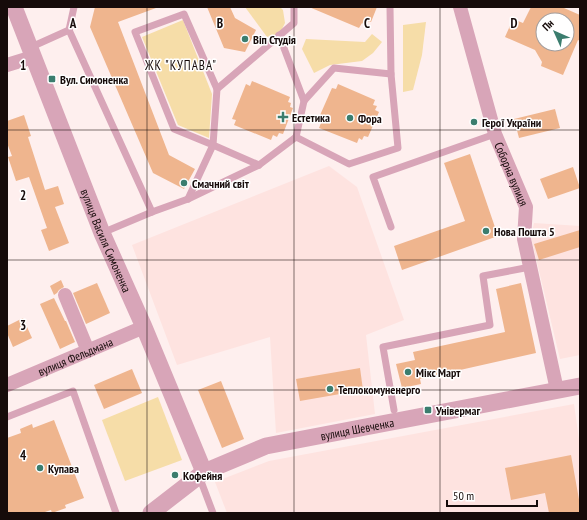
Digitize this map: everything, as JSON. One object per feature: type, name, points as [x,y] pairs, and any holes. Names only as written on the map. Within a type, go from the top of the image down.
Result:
[{"type":"street","name":"вулиця Василя Симоненка","points":[[14,7],[102,233],[144,327],[201,473]]},
{"type":"street","name":"Соборна вулиця","points":[[460,7],[495,134],[526,207],[524,239],[557,390]]},
{"type":"street","points":[[7,66],[31,52]]},
{"type":"street","points":[[65,295],[88,351]]},
{"type":"street","name":"вулиця Фельдмана","points":[[7,385],[144,327]]},
{"type":"street","name":"вулиця Шевченка","points":[[151,513],[201,473],[266,446],[580,386]]},
{"type":"lane","points":[[74,7],[69,30],[152,212]]},
{"type":"lane","points":[[217,89],[294,23],[294,7]]},
{"type":"lane","points":[[296,137],[348,164],[398,148],[391,74],[390,7]]},
{"type":"lane","points":[[188,199],[213,145],[217,89],[184,14],[135,32],[174,129],[213,145],[260,165]]},
{"type":"lane","points":[[31,52],[69,30]]},
{"type":"lane","points":[[280,35],[304,101]]},
{"type":"lane","points":[[102,233],[188,199],[260,165],[296,137],[304,101],[334,68],[391,74]]},
{"type":"lane","points":[[391,227],[373,177],[495,134]]},
{"type":"lane","points":[[394,410],[383,347],[490,325],[483,276],[530,267]]},
{"type":"lane","points":[[7,417],[73,391],[116,513]]},
{"type":"lane","points":[[201,473],[213,513]]},
{"type":"shaded area","points":[[245,7],[280,7],[283,10],[285,23],[280,33],[267,37]]},
{"type":"shaded area","points":[[183,20],[212,94],[209,138],[178,125],[142,37]]},
{"type":"shaded area","points":[[426,22],[422,55],[413,90],[403,92],[403,25]]},
{"type":"shaded area","points":[[372,34],[382,42],[373,53],[362,61],[330,65],[314,73],[302,49],[306,39],[365,42]]},
{"type":"shaded area","points":[[329,166],[357,187],[404,320],[366,335],[375,414],[276,433],[270,337],[177,365],[132,245]]},
{"type":"shaded area","points":[[534,223],[580,226],[580,355],[560,359],[531,237]]},
{"type":"shaded area","points":[[158,397],[182,460],[125,481],[102,420]]},
{"type":"shaded area","points":[[574,404],[580,447],[580,513],[227,513],[215,482],[269,461]]},
{"type":"building","points":[[95,7],[156,7],[118,22],[169,155],[195,169],[184,189],[153,173],[90,27]]},
{"type":"building","points":[[207,7],[230,7],[235,18],[256,30],[245,52],[224,48]]},
{"type":"building","points":[[309,7],[377,7],[371,22],[367,21],[365,25],[362,23],[359,28]]},
{"type":"building","points":[[531,7],[563,7],[573,12],[535,12],[535,50],[505,37],[513,19],[523,23]]},
{"type":"building","points":[[575,13],[580,15],[580,41],[578,40],[575,47]]},
{"type":"building","points":[[536,52],[573,52],[563,75],[541,66],[542,62]]},
{"type":"building","points":[[252,81],[290,97],[288,102],[291,103],[290,107],[293,108],[283,134],[279,133],[277,137],[273,135],[271,140],[234,125],[236,120],[232,119],[246,84],[250,86]]},
{"type":"building","points":[[338,84],[375,100],[373,105],[377,106],[375,110],[379,112],[368,137],[364,136],[362,140],[359,138],[357,143],[319,128],[321,123],[317,122],[332,88],[336,89]]},
{"type":"building","points":[[555,109],[560,128],[519,138],[514,119]]},
{"type":"building","points":[[24,115],[31,136],[28,137],[45,190],[58,186],[64,204],[55,207],[69,243],[49,251],[41,230],[47,228],[29,177],[16,181],[8,157],[12,156],[7,143],[7,121]]},
{"type":"building","points":[[470,154],[498,236],[402,270],[394,246],[465,221],[444,163]]},
{"type":"building","points":[[573,167],[580,188],[548,199],[540,179]]},
{"type":"building","points":[[580,230],[580,247],[539,260],[534,244]]},
{"type":"building","points":[[61,280],[64,287],[54,295],[50,286]]},
{"type":"building","points":[[97,283],[110,313],[86,324],[73,293]]},
{"type":"building","points":[[521,283],[536,353],[420,379],[421,384],[402,388],[396,364],[415,360],[413,352],[505,332],[496,289]]},
{"type":"building","points":[[54,298],[75,342],[60,349],[40,304]]},
{"type":"building","points":[[23,318],[32,338],[13,347],[7,333],[7,326]]},
{"type":"building","points":[[360,368],[363,390],[300,401],[296,379]]},
{"type":"building","points":[[132,369],[142,393],[104,409],[94,385]]},
{"type":"building","points":[[221,381],[244,439],[222,448],[198,390]]},
{"type":"building","name":"Купава","points":[[54,420],[84,498],[65,505],[66,508],[52,513],[51,510],[42,513],[7,513],[7,438],[21,433],[20,429],[32,424],[33,428]]},
{"type":"building","points":[[571,455],[580,505],[580,513],[549,513],[545,493],[511,500],[505,468]]},
{"type":"place","name":"Віп Студія","points":[[245,39]]},
{"type":"place","name":"Вул. Симоненка","points":[[52,79]]},
{"type":"place","name":"Естетика","points":[[283,117]]},
{"type":"place","name":"Фора","points":[[350,118]]},
{"type":"place","name":"Герої України","points":[[474,122]]},
{"type":"place","name":"Смачний світ","points":[[184,183]]},
{"type":"place","name":"Нова Пошта 5","points":[[486,231]]},
{"type":"place","name":"Мікс Март","points":[[408,372]]},
{"type":"place","name":"Теплокомуненерго","points":[[330,389]]},
{"type":"place","name":"Універмаг","points":[[428,410]]},
{"type":"place","name":"Купава","points":[[40,468]]},
{"type":"place","name":"Кофейня","points":[[175,475]]},
{"type":"district","name":"ЖК \"КУПАВА\"","points":[[181,65]]}]
